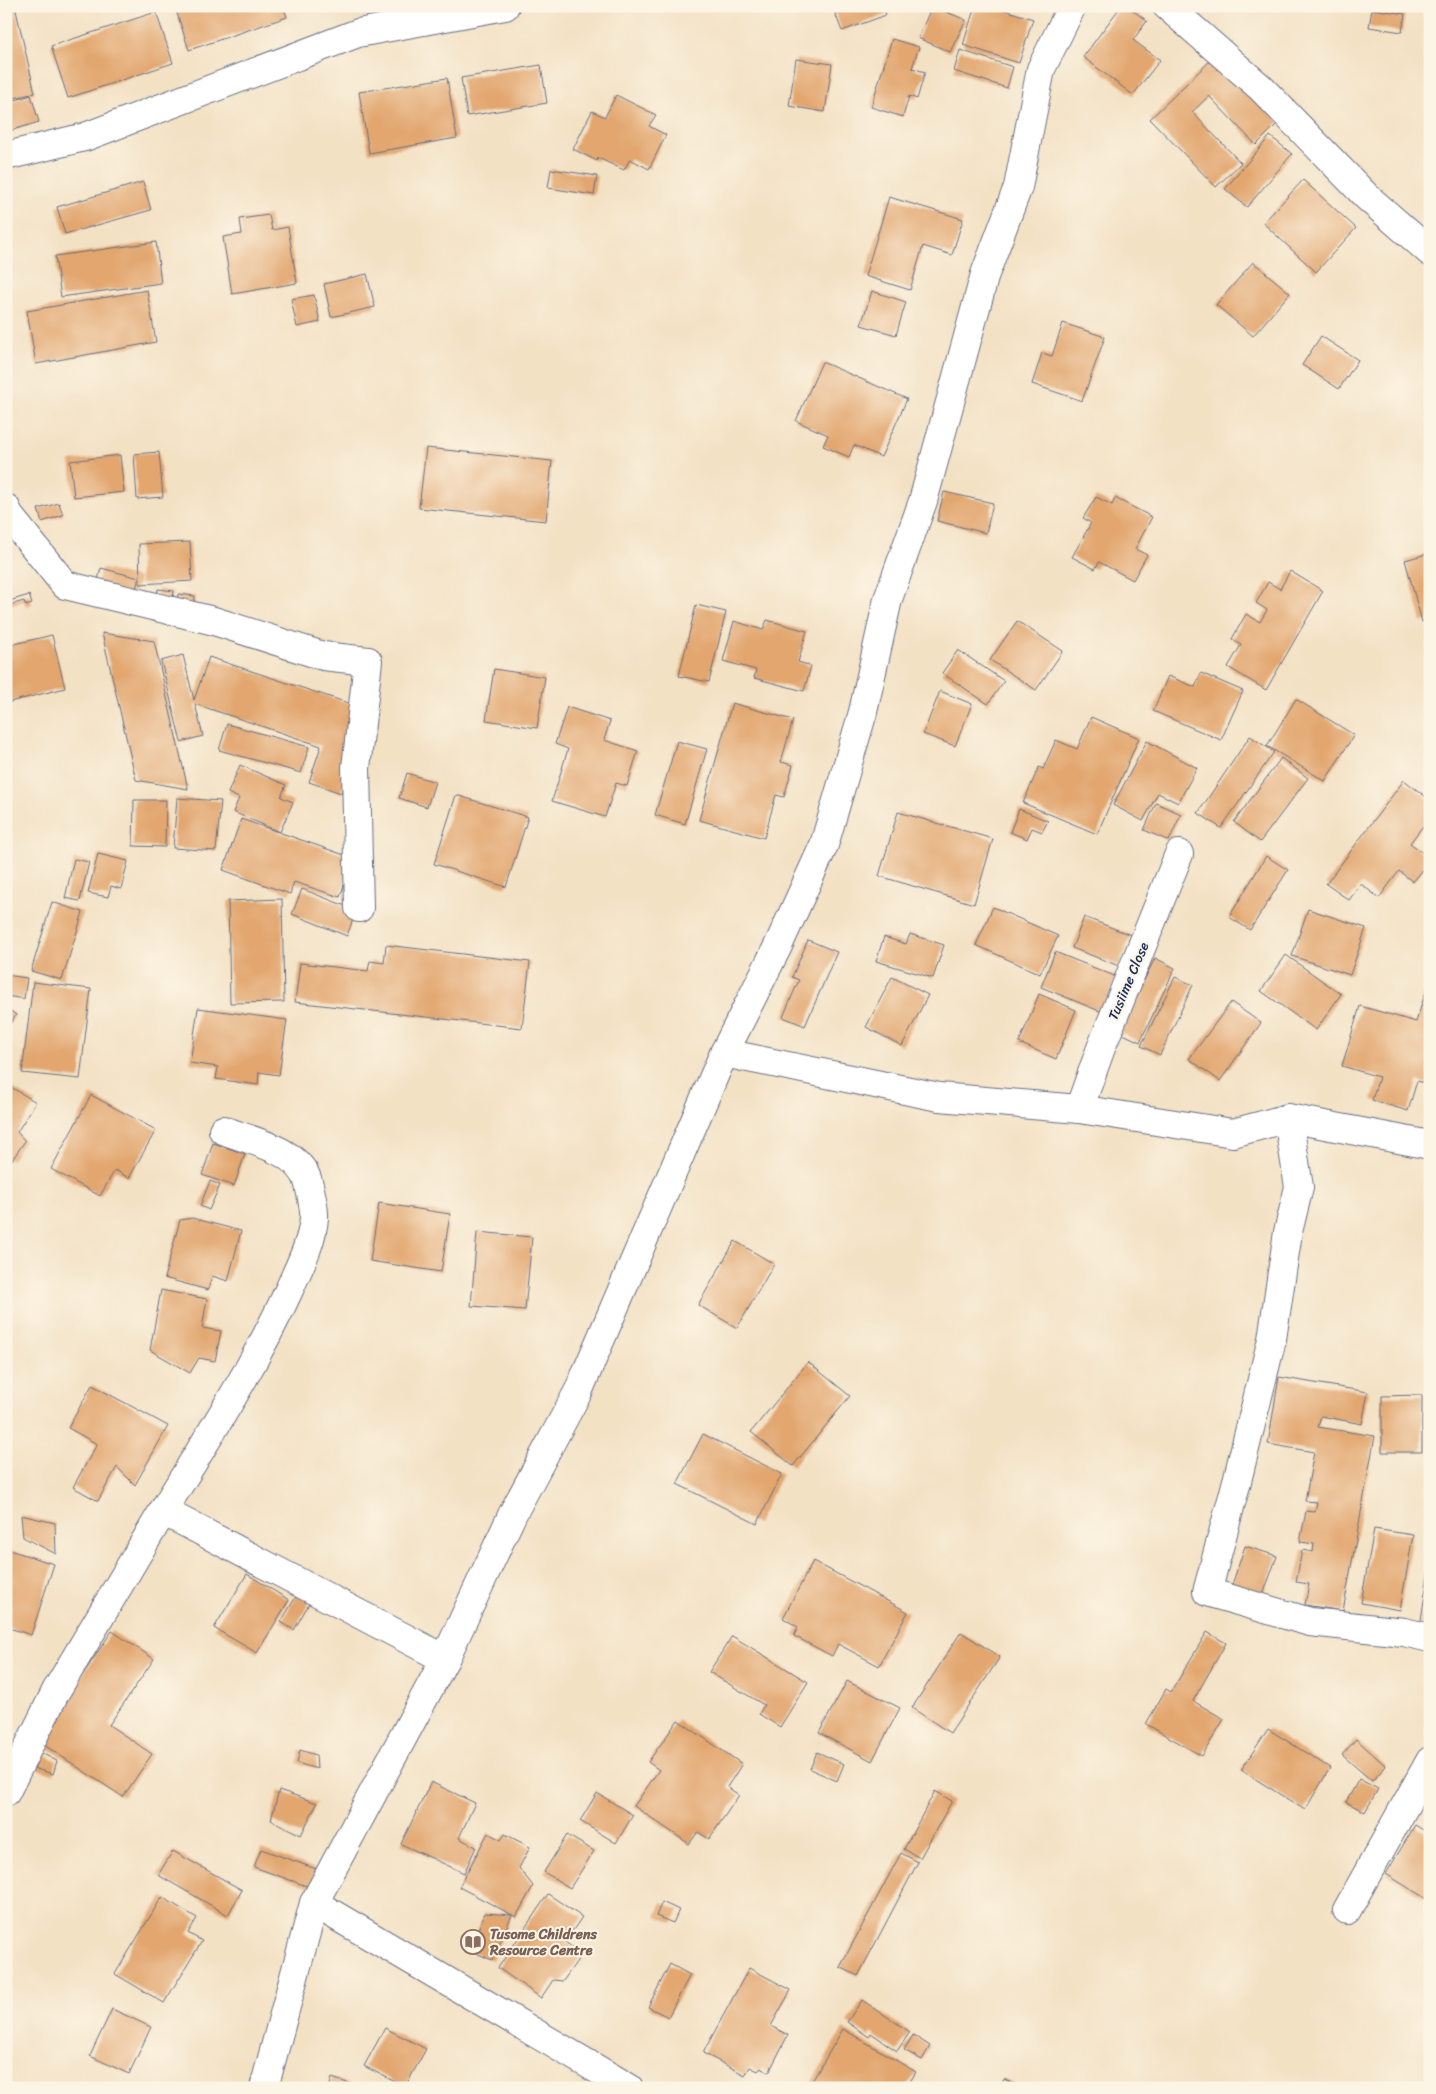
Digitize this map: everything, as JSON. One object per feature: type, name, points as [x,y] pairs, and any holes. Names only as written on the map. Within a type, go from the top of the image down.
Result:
[{"type":"street","points":[[6,156],[85,136],[358,33],[505,6]]},
{"type":"street","points":[[264,2088],[314,1903],[445,1659],[513,1513],[578,1392],[724,1053],[778,946],[824,845],[863,712],[888,599],[924,501],[985,274],[1018,187],[1041,69],[1072,6]]},
{"type":"street","points":[[1167,6],[1261,88],[1367,197],[1430,252]]},
{"type":"street","points":[[6,508],[11,518],[65,585],[214,621],[323,656],[368,661],[356,768],[359,908]]},
{"type":"street","name":"Tusiime Close","points":[[1079,1109],[1101,1048],[1179,854]]},
{"type":"street","points":[[724,1053],[939,1097],[1079,1109],[1233,1133],[1288,1118],[1430,1145]]},
{"type":"street","points":[[1288,1118],[1299,1187],[1288,1232],[1272,1339],[1238,1481],[1207,1592],[1310,1622],[1404,1632],[1430,1638]]},
{"type":"street","points":[[6,1792],[56,1691],[236,1390],[277,1317],[306,1252],[315,1217],[306,1174],[298,1164],[284,1153],[223,1130]]},
{"type":"street","points":[[163,1511],[445,1659]]},
{"type":"street","points":[[1347,1910],[1430,1761]]},
{"type":"street","points":[[314,1903],[629,2088]]},
{"type":"building","points":[[6,6],[15,6],[35,93],[6,100]]},
{"type":"building","points":[[283,6],[287,17],[189,50],[175,7]]},
{"type":"building","points":[[839,6],[883,6],[886,15],[842,31],[833,8]]},
{"type":"building","points":[[932,6],[966,20],[950,52],[918,38]]},
{"type":"building","points":[[975,6],[992,6],[1033,19],[1019,63],[963,45]]},
{"type":"building","points":[[1121,6],[1127,6],[1147,21],[1133,40],[1160,60],[1133,95],[1083,57]]},
{"type":"building","points":[[1408,6],[1430,6],[1430,11],[1407,8]]},
{"type":"building","points":[[1372,9],[1405,14],[1402,32],[1369,27]]},
{"type":"building","points":[[156,12],[173,63],[68,98],[51,46]]},
{"type":"building","points":[[892,39],[919,47],[912,68],[925,72],[917,99],[909,96],[903,117],[871,107]]},
{"type":"building","points":[[960,50],[1013,67],[1007,88],[954,71]]},
{"type":"building","points":[[1215,56],[1279,122],[1256,145],[1209,96],[1192,112],[1241,163],[1216,187],[1150,119]]},
{"type":"building","points":[[796,59],[832,64],[825,112],[789,106]]},
{"type":"building","points":[[541,65],[547,103],[467,116],[461,78]]},
{"type":"building","points":[[447,78],[457,138],[369,153],[359,92]]},
{"type":"building","points":[[31,95],[39,122],[6,132],[6,103]]},
{"type":"building","points":[[616,95],[656,115],[649,126],[666,135],[649,169],[630,159],[624,170],[598,158],[597,161],[573,149],[592,111],[605,117]]},
{"type":"building","points":[[1270,136],[1292,154],[1247,207],[1225,189]]},
{"type":"building","points":[[551,169],[597,176],[594,195],[548,188]]},
{"type":"building","points":[[1303,180],[1356,228],[1316,272],[1263,223]]},
{"type":"building","points":[[143,182],[151,210],[65,234],[57,207]]},
{"type":"building","points":[[889,197],[963,219],[952,255],[923,246],[910,290],[865,276]]},
{"type":"building","points":[[269,215],[272,230],[288,227],[297,283],[232,294],[223,237],[242,234],[240,219]]},
{"type":"building","points":[[156,242],[161,283],[61,297],[55,256]]},
{"type":"building","points":[[1253,262],[1290,293],[1253,336],[1216,305]]},
{"type":"building","points":[[367,274],[375,307],[331,317],[324,284]]},
{"type":"building","points":[[147,290],[156,342],[36,364],[27,311]]},
{"type":"building","points":[[872,291],[906,302],[896,335],[861,325]]},
{"type":"building","points":[[314,295],[320,322],[297,327],[291,299]]},
{"type":"building","points":[[1063,323],[1105,337],[1082,401],[1032,384],[1042,353],[1052,356]]},
{"type":"building","points":[[1321,336],[1358,360],[1339,389],[1302,365]]},
{"type":"building","points":[[822,362],[907,399],[881,457],[854,445],[849,457],[823,446],[828,435],[796,421]]},
{"type":"building","points":[[426,448],[552,461],[546,521],[419,508]]},
{"type":"building","points":[[159,452],[163,497],[137,499],[134,454]]},
{"type":"building","points":[[120,455],[124,492],[74,497],[70,461]]},
{"type":"building","points":[[944,492],[993,503],[986,533],[937,521]]},
{"type":"building","points":[[1096,497],[1112,505],[1115,498],[1152,517],[1135,549],[1147,555],[1133,580],[1099,562],[1095,569],[1072,557],[1091,523],[1083,518]]},
{"type":"building","points":[[59,503],[63,515],[42,522],[38,509]]},
{"type":"building","points":[[190,542],[192,581],[140,584],[139,544]]},
{"type":"building","points":[[1430,553],[1430,620],[1422,622],[1405,560]]},
{"type":"building","points":[[101,568],[139,578],[134,595],[97,584]]},
{"type":"building","points":[[1290,571],[1323,591],[1266,690],[1228,667],[1241,645],[1232,639],[1246,614],[1260,622],[1267,610],[1256,603],[1268,582],[1280,589]]},
{"type":"building","points":[[158,589],[174,591],[172,605],[156,603]]},
{"type":"building","points":[[178,594],[195,596],[194,607],[177,605]]},
{"type":"building","points":[[29,595],[32,604],[26,606],[24,601],[6,606],[6,602]]},
{"type":"building","points":[[696,605],[726,612],[709,682],[679,676]]},
{"type":"building","points":[[767,620],[807,631],[798,662],[811,666],[804,691],[754,678],[756,670],[723,661],[734,621],[763,630]]},
{"type":"building","points":[[1017,621],[1063,651],[1036,690],[990,660]]},
{"type":"building","points":[[102,633],[154,641],[188,789],[136,780]]},
{"type":"building","points":[[52,635],[65,688],[6,703],[6,646]]},
{"type":"building","points":[[958,650],[1004,681],[988,704],[942,673]]},
{"type":"building","points":[[183,655],[194,700],[209,657],[369,710],[341,793],[309,782],[321,746],[195,704],[203,736],[181,742],[161,661]]},
{"type":"building","points":[[494,669],[545,677],[537,728],[486,720]]},
{"type":"building","points":[[1201,673],[1243,691],[1221,740],[1153,711],[1168,676],[1195,687]]},
{"type":"building","points":[[940,691],[972,704],[955,746],[923,734]]},
{"type":"building","points":[[1296,699],[1354,735],[1325,781],[1267,746]]},
{"type":"building","points":[[732,703],[793,720],[781,762],[793,765],[784,797],[776,795],[764,838],[699,820]]},
{"type":"building","points":[[567,707],[610,721],[604,740],[638,751],[627,786],[616,783],[605,817],[552,801],[568,749],[555,744]]},
{"type":"building","points":[[1091,717],[1139,738],[1097,834],[1023,803],[1039,767],[1043,769],[1056,740],[1077,749]]},
{"type":"building","points":[[227,724],[309,747],[301,773],[219,750]]},
{"type":"building","points":[[1250,736],[1274,752],[1221,828],[1198,813]]},
{"type":"building","points":[[677,741],[707,749],[685,824],[655,815]]},
{"type":"building","points":[[1147,741],[1197,768],[1178,803],[1158,793],[1143,821],[1113,805]]},
{"type":"building","points":[[1281,758],[1308,778],[1260,842],[1234,822]]},
{"type":"building","points":[[240,765],[286,785],[281,797],[293,802],[280,832],[233,812],[239,798],[228,793]]},
{"type":"building","points":[[407,773],[435,782],[427,807],[399,798]]},
{"type":"building","points":[[1404,780],[1430,800],[1430,832],[1423,826],[1410,843],[1430,858],[1430,861],[1413,882],[1399,871],[1379,898],[1361,884],[1349,900],[1326,884]]},
{"type":"building","points":[[456,795],[528,817],[506,887],[434,864]]},
{"type":"building","points":[[177,798],[221,801],[216,851],[173,848]]},
{"type":"building","points":[[134,800],[166,800],[165,847],[133,846]]},
{"type":"building","points":[[1156,803],[1181,814],[1169,841],[1144,830]]},
{"type":"building","points":[[1019,809],[1048,821],[1042,832],[1032,828],[1027,839],[1010,832]]},
{"type":"building","points":[[898,812],[993,839],[974,904],[879,876]]},
{"type":"building","points":[[241,819],[353,858],[340,897],[294,882],[290,894],[223,870]]},
{"type":"building","points":[[98,854],[128,861],[121,889],[111,886],[108,897],[88,893]]},
{"type":"building","points":[[1266,856],[1288,870],[1250,930],[1229,917]]},
{"type":"building","points":[[74,859],[89,862],[80,901],[65,898]]},
{"type":"building","points":[[302,889],[356,910],[347,936],[292,914]]},
{"type":"building","points":[[282,899],[284,1002],[230,1003],[228,901]]},
{"type":"building","points":[[52,902],[83,912],[62,980],[31,971]]},
{"type":"building","points":[[993,907],[1058,936],[1040,974],[976,945]]},
{"type":"building","points":[[1308,909],[1366,928],[1350,975],[1292,956]]},
{"type":"building","points":[[1084,917],[1131,935],[1119,966],[1072,948]]},
{"type":"building","points":[[910,934],[944,945],[933,978],[876,961],[884,937],[906,944]]},
{"type":"building","points":[[808,940],[837,952],[805,1026],[783,1017],[799,980],[792,977]]},
{"type":"building","points":[[386,945],[530,962],[522,1028],[295,1002],[300,963],[368,971],[370,961],[384,963]]},
{"type":"building","points":[[1055,952],[1117,977],[1102,1012],[1041,987]]},
{"type":"building","points":[[1286,955],[1341,994],[1316,1030],[1261,991]]},
{"type":"building","points":[[1155,958],[1175,968],[1140,1042],[1119,1032]]},
{"type":"building","points":[[6,975],[27,978],[24,999],[6,996]]},
{"type":"building","points":[[892,977],[928,995],[902,1046],[866,1027]]},
{"type":"building","points":[[1175,977],[1193,985],[1160,1055],[1141,1046]]},
{"type":"building","points":[[33,982],[91,989],[80,1079],[22,1073]]},
{"type":"building","points":[[1427,988],[1430,989],[1429,1084],[1417,1081],[1408,1111],[1372,1100],[1379,1077],[1342,1066],[1360,1006],[1416,1022]]},
{"type":"building","points":[[1039,994],[1076,1010],[1056,1059],[1019,1043]]},
{"type":"building","points":[[1231,1002],[1261,1023],[1220,1081],[1189,1059]]},
{"type":"building","points":[[6,1008],[16,1015],[6,1029]]},
{"type":"building","points":[[198,1008],[287,1020],[279,1075],[259,1072],[258,1085],[216,1079],[218,1067],[190,1063]]},
{"type":"building","points":[[9,1086],[36,1102],[17,1132],[25,1141],[12,1160],[6,1158],[6,1091]]},
{"type":"building","points":[[91,1095],[156,1130],[129,1178],[115,1170],[100,1196],[51,1169]]},
{"type":"building","points":[[213,1143],[245,1154],[234,1186],[202,1175]]},
{"type":"building","points":[[210,1181],[220,1185],[209,1210],[200,1206]]},
{"type":"building","points":[[379,1203],[450,1214],[441,1272],[370,1261]]},
{"type":"building","points":[[192,1218],[241,1231],[228,1281],[212,1276],[208,1290],[164,1278],[180,1220]]},
{"type":"building","points":[[477,1232],[532,1237],[525,1310],[471,1306]]},
{"type":"building","points":[[735,1241],[774,1264],[737,1328],[698,1305]]},
{"type":"building","points":[[161,1290],[207,1299],[202,1328],[221,1331],[215,1361],[199,1358],[190,1373],[150,1350]]},
{"type":"building","points":[[808,1362],[850,1396],[793,1466],[751,1432]]},
{"type":"building","points":[[1279,1377],[1368,1392],[1362,1424],[1321,1416],[1318,1427],[1375,1436],[1343,1611],[1305,1605],[1309,1584],[1296,1582],[1302,1550],[1313,1552],[1314,1544],[1300,1542],[1306,1511],[1315,1512],[1317,1502],[1305,1501],[1314,1452],[1268,1444]]},
{"type":"building","points":[[92,1385],[168,1426],[135,1485],[117,1467],[98,1501],[73,1487],[97,1444],[68,1428]]},
{"type":"building","points":[[1422,1395],[1422,1452],[1382,1452],[1382,1396]]},
{"type":"building","points":[[703,1434],[782,1474],[757,1524],[677,1484]]},
{"type":"building","points":[[21,1515],[55,1523],[56,1554],[23,1537]]},
{"type":"building","points":[[1374,1529],[1413,1535],[1400,1610],[1361,1603]]},
{"type":"building","points":[[1245,1546],[1277,1556],[1262,1598],[1231,1588]]},
{"type":"building","points":[[6,1549],[54,1564],[31,1635],[6,1627]]},
{"type":"building","points":[[813,1561],[908,1612],[879,1666],[838,1644],[832,1656],[794,1636],[798,1627],[783,1618]]},
{"type":"building","points":[[1430,1567],[1430,1628],[1420,1627]]},
{"type":"building","points":[[247,1574],[289,1600],[257,1653],[214,1628]]},
{"type":"building","points":[[297,1595],[310,1602],[294,1630],[281,1622]]},
{"type":"building","points":[[112,1631],[154,1659],[109,1725],[152,1754],[123,1797],[38,1741]]},
{"type":"building","points":[[961,1632],[1000,1657],[950,1733],[912,1708]]},
{"type":"building","points":[[1207,1632],[1226,1643],[1193,1701],[1224,1719],[1202,1756],[1146,1724],[1166,1689],[1171,1692]]},
{"type":"building","points":[[732,1636],[808,1682],[780,1727],[759,1714],[764,1705],[709,1672]]},
{"type":"building","points":[[847,1681],[900,1708],[872,1761],[819,1733]]},
{"type":"building","points":[[678,1720],[742,1764],[727,1787],[739,1795],[709,1839],[698,1832],[689,1844],[634,1806],[659,1770],[648,1762]]},
{"type":"building","points":[[1268,1729],[1330,1768],[1305,1810],[1241,1770]]},
{"type":"building","points":[[1356,1739],[1386,1766],[1372,1781],[1342,1755]]},
{"type":"building","points":[[300,1750],[316,1755],[317,1769],[297,1763]]},
{"type":"building","points":[[39,1752],[57,1761],[53,1774],[30,1767]]},
{"type":"building","points":[[817,1752],[844,1764],[837,1781],[810,1769]]},
{"type":"building","points":[[1359,1779],[1378,1789],[1365,1812],[1346,1802]]},
{"type":"building","points":[[431,1782],[475,1803],[459,1838],[476,1847],[464,1873],[401,1844]]},
{"type":"building","points":[[279,1790],[317,1803],[301,1835],[271,1820]]},
{"type":"building","points":[[935,1791],[952,1801],[920,1858],[904,1849]]},
{"type":"building","points":[[597,1793],[633,1815],[616,1843],[580,1821]]},
{"type":"building","points":[[1415,1825],[1430,1834],[1430,1901],[1386,1874]]},
{"type":"building","points":[[488,1833],[501,1840],[505,1834],[530,1847],[519,1868],[533,1886],[516,1917],[459,1887]]},
{"type":"building","points":[[567,1835],[594,1851],[570,1888],[544,1872]]},
{"type":"building","points":[[261,1849],[319,1870],[312,1888],[254,1867]]},
{"type":"building","points":[[173,1851],[242,1890],[228,1915],[158,1875]]},
{"type":"building","points":[[901,1853],[918,1862],[858,1976],[840,1967]]},
{"type":"building","points":[[548,1894],[582,1917],[565,1942],[582,1954],[563,1981],[553,1980],[541,1998],[498,1968]]},
{"type":"building","points":[[162,1897],[197,1918],[188,1933],[202,1941],[164,2003],[115,1974]]},
{"type":"building","points":[[662,1902],[679,1910],[673,1923],[656,1916]]},
{"type":"building","points":[[485,1913],[512,1915],[492,1960],[469,1950]]},
{"type":"building","points":[[670,1964],[690,1975],[668,2017],[648,2007]]},
{"type":"building","points":[[749,1968],[791,1990],[771,2026],[788,2035],[769,2072],[761,2068],[758,2071],[750,2067],[745,2075],[703,2053]]},
{"type":"building","points":[[862,2000],[910,2032],[897,2051],[871,2033],[869,2037],[847,2022]]},
{"type":"building","points":[[112,2009],[151,2027],[129,2074],[90,2056]]},
{"type":"building","points":[[385,2028],[426,2049],[405,2087],[364,2066]]},
{"type":"building","points":[[843,2029],[916,2072],[906,2088],[808,2088]]},
{"type":"building","points":[[913,2035],[930,2046],[922,2060],[904,2050]]},
{"type":"building","points":[[332,2078],[360,2087],[360,2088],[329,2088]]},
{"type":"building","points":[[1004,2079],[1023,2088],[1000,2088]]},
{"type":"place","name":"Tusome Childrens Resource Centre","points":[[473,1942]]}]
